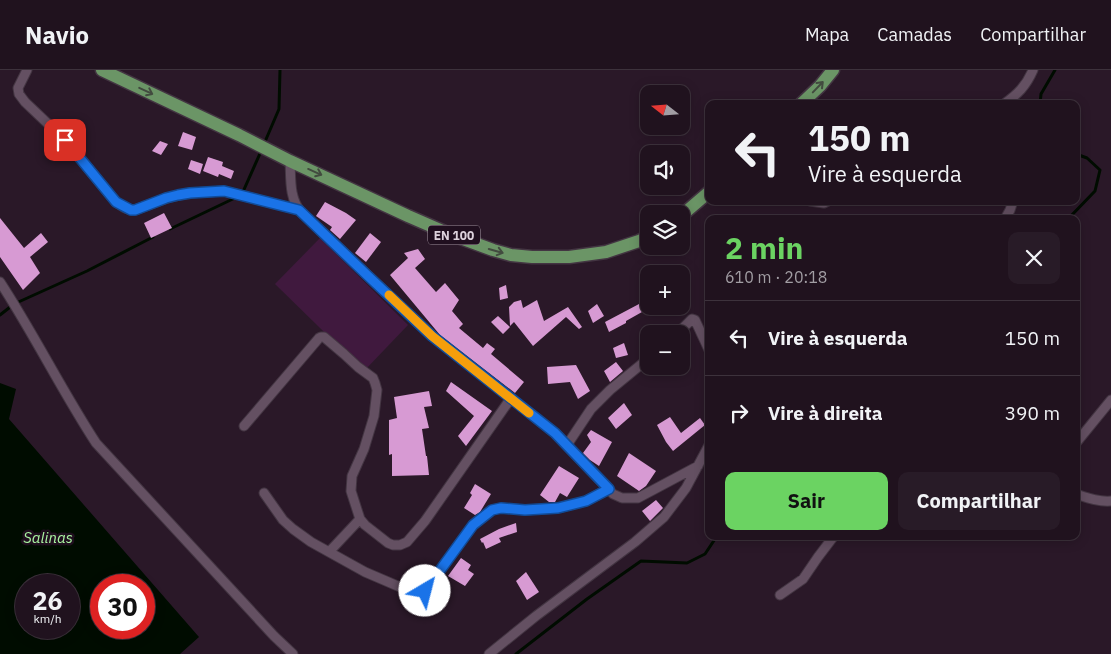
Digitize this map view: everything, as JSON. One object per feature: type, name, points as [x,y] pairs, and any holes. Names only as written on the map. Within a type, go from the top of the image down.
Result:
[{"type":"main road","name":"EN 100","points":[[102,70],[408,216],[493,250],[511,255],[532,257],[569,257],[606,252],[640,240]]},
{"type":"main road","points":[[805,100],[833,70]]},
{"type":"main road","points":[[690,208],[705,195]]},
{"type":"street","points":[[27,70],[18,88],[19,94],[65,140],[116,202],[124,207],[135,210],[174,196],[224,191],[299,210]]},
{"type":"street","points":[[1009,100],[1028,82],[1033,70]]},
{"type":"street","points":[[290,161],[292,196],[299,210],[432,336],[555,433],[614,494],[622,498],[638,498],[698,466]]},
{"type":"street","points":[[0,282],[96,443],[274,636],[293,654]]},
{"type":"street","points":[[686,325],[692,319],[695,320],[705,341]]},
{"type":"street","points":[[244,426],[319,338],[324,338],[373,378],[376,383],[374,416],[364,449],[352,476],[350,491],[360,519],[365,525],[388,543],[400,545],[406,542],[425,521],[511,398]]},
{"type":"street","points":[[567,445],[591,409],[610,390],[640,365]]},
{"type":"street","points":[[1080,438],[1111,400]]},
{"type":"street","points":[[489,654],[536,616],[635,542],[664,517],[686,488],[705,453]]},
{"type":"street","points":[[264,493],[283,520],[293,530],[365,572],[414,593],[419,593],[425,591],[473,525],[492,510],[501,508],[525,510],[558,508],[586,501],[609,489]]},
{"type":"street","points":[[1080,495],[1090,499],[1111,501]]},
{"type":"street","points":[[329,552],[360,519]]},
{"type":"street","points":[[780,595],[803,579],[831,540]]},
{"type":"shaded area","points":[[320,238],[408,325],[364,371],[275,284]]},
{"type":"water","name":"Salinas","points":[[0,383],[16,389],[9,419],[144,574],[90,574],[90,639],[155,639],[155,587],[199,637],[180,654],[0,654]]},
{"type":"building","points":[[183,132],[196,137],[192,150],[178,146]]},
{"type":"building","points":[[160,141],[168,144],[161,155],[152,151]]},
{"type":"building","points":[[208,157],[223,162],[222,166],[234,171],[231,179],[219,174],[218,177],[203,171]]},
{"type":"building","points":[[191,160],[203,164],[200,174],[188,169]]},
{"type":"building","points":[[325,202],[356,220],[340,239],[330,230],[332,227],[316,216]]},
{"type":"building","points":[[164,213],[172,228],[151,238],[144,223]]},
{"type":"building","points":[[0,218],[24,248],[41,233],[48,242],[30,257],[40,273],[23,290],[0,257]]},
{"type":"building","points":[[370,233],[381,242],[366,262],[355,253]]},
{"type":"building","points":[[418,249],[425,259],[415,268],[436,292],[445,283],[459,300],[452,311],[463,324],[459,328],[483,348],[487,343],[495,349],[491,354],[524,382],[515,393],[440,335],[390,275],[408,258],[404,253]]},
{"type":"building","points":[[506,285],[508,298],[500,300],[499,288]]},
{"type":"building","points":[[521,300],[523,308],[537,300],[544,321],[568,307],[582,327],[579,329],[566,317],[533,346],[514,322],[510,326],[509,307],[514,302]]},
{"type":"building","points":[[597,304],[604,316],[593,323],[588,311]]},
{"type":"building","points":[[639,304],[640,313],[609,332],[605,322]]},
{"type":"building","points":[[498,316],[510,327],[503,334],[491,322]]},
{"type":"building","points":[[624,343],[628,355],[616,358],[613,348]]},
{"type":"building","points":[[616,362],[623,371],[610,382],[604,371]]},
{"type":"building","points":[[576,365],[590,391],[578,399],[570,382],[548,384],[547,367]]},
{"type":"building","points":[[451,382],[492,411],[466,446],[458,436],[474,416],[446,391]]},
{"type":"building","points":[[429,391],[432,406],[424,407],[429,428],[422,429],[429,475],[392,476],[392,454],[389,455],[389,420],[397,418],[394,397]]},
{"type":"building","points":[[624,403],[632,415],[616,429],[608,418]]},
{"type":"building","points":[[670,417],[681,433],[700,418],[705,425],[673,451],[657,425]]},
{"type":"building","points":[[591,430],[612,442],[599,466],[583,453],[591,442],[587,435]]},
{"type":"building","points":[[629,453],[656,471],[646,486],[639,491],[617,476]]},
{"type":"building","points":[[559,466],[579,478],[567,497],[560,493],[555,502],[549,502],[540,495]]},
{"type":"building","points":[[475,484],[491,494],[480,512],[475,515],[464,508],[472,495],[470,493]]},
{"type":"building","points":[[656,500],[663,508],[650,521],[642,511]]},
{"type":"building","points":[[516,523],[517,532],[499,538],[501,542],[486,549],[480,539]]},
{"type":"building","points":[[461,558],[471,565],[468,570],[474,574],[465,586],[448,576]]},
{"type":"building","points":[[526,572],[539,592],[527,600],[516,581]]},
{"type":"waterway","points":[[264,144],[279,109],[280,70]]},
{"type":"waterway","points":[[1040,100],[1041,94],[1055,70]]},
{"type":"waterway","points":[[242,194],[262,149]]},
{"type":"waterway","points":[[1072,215],[1095,191],[1100,170],[1087,158],[1080,155]]},
{"type":"waterway","points":[[170,229],[237,197]]},
{"type":"waterway","points":[[0,315],[14,304],[87,271],[153,237]]},
{"type":"waterway","points":[[516,654],[587,599],[641,561],[687,563],[705,554],[714,540]]},
{"type":"slow traffic","points":[[389,295],[432,336],[529,413]]},
{"type":"route","points":[[65,140],[116,202],[131,210],[178,195],[224,191],[299,210],[432,336],[555,433],[609,489],[586,501],[558,508],[525,510],[501,508],[492,510],[473,525],[425,591]]}]
